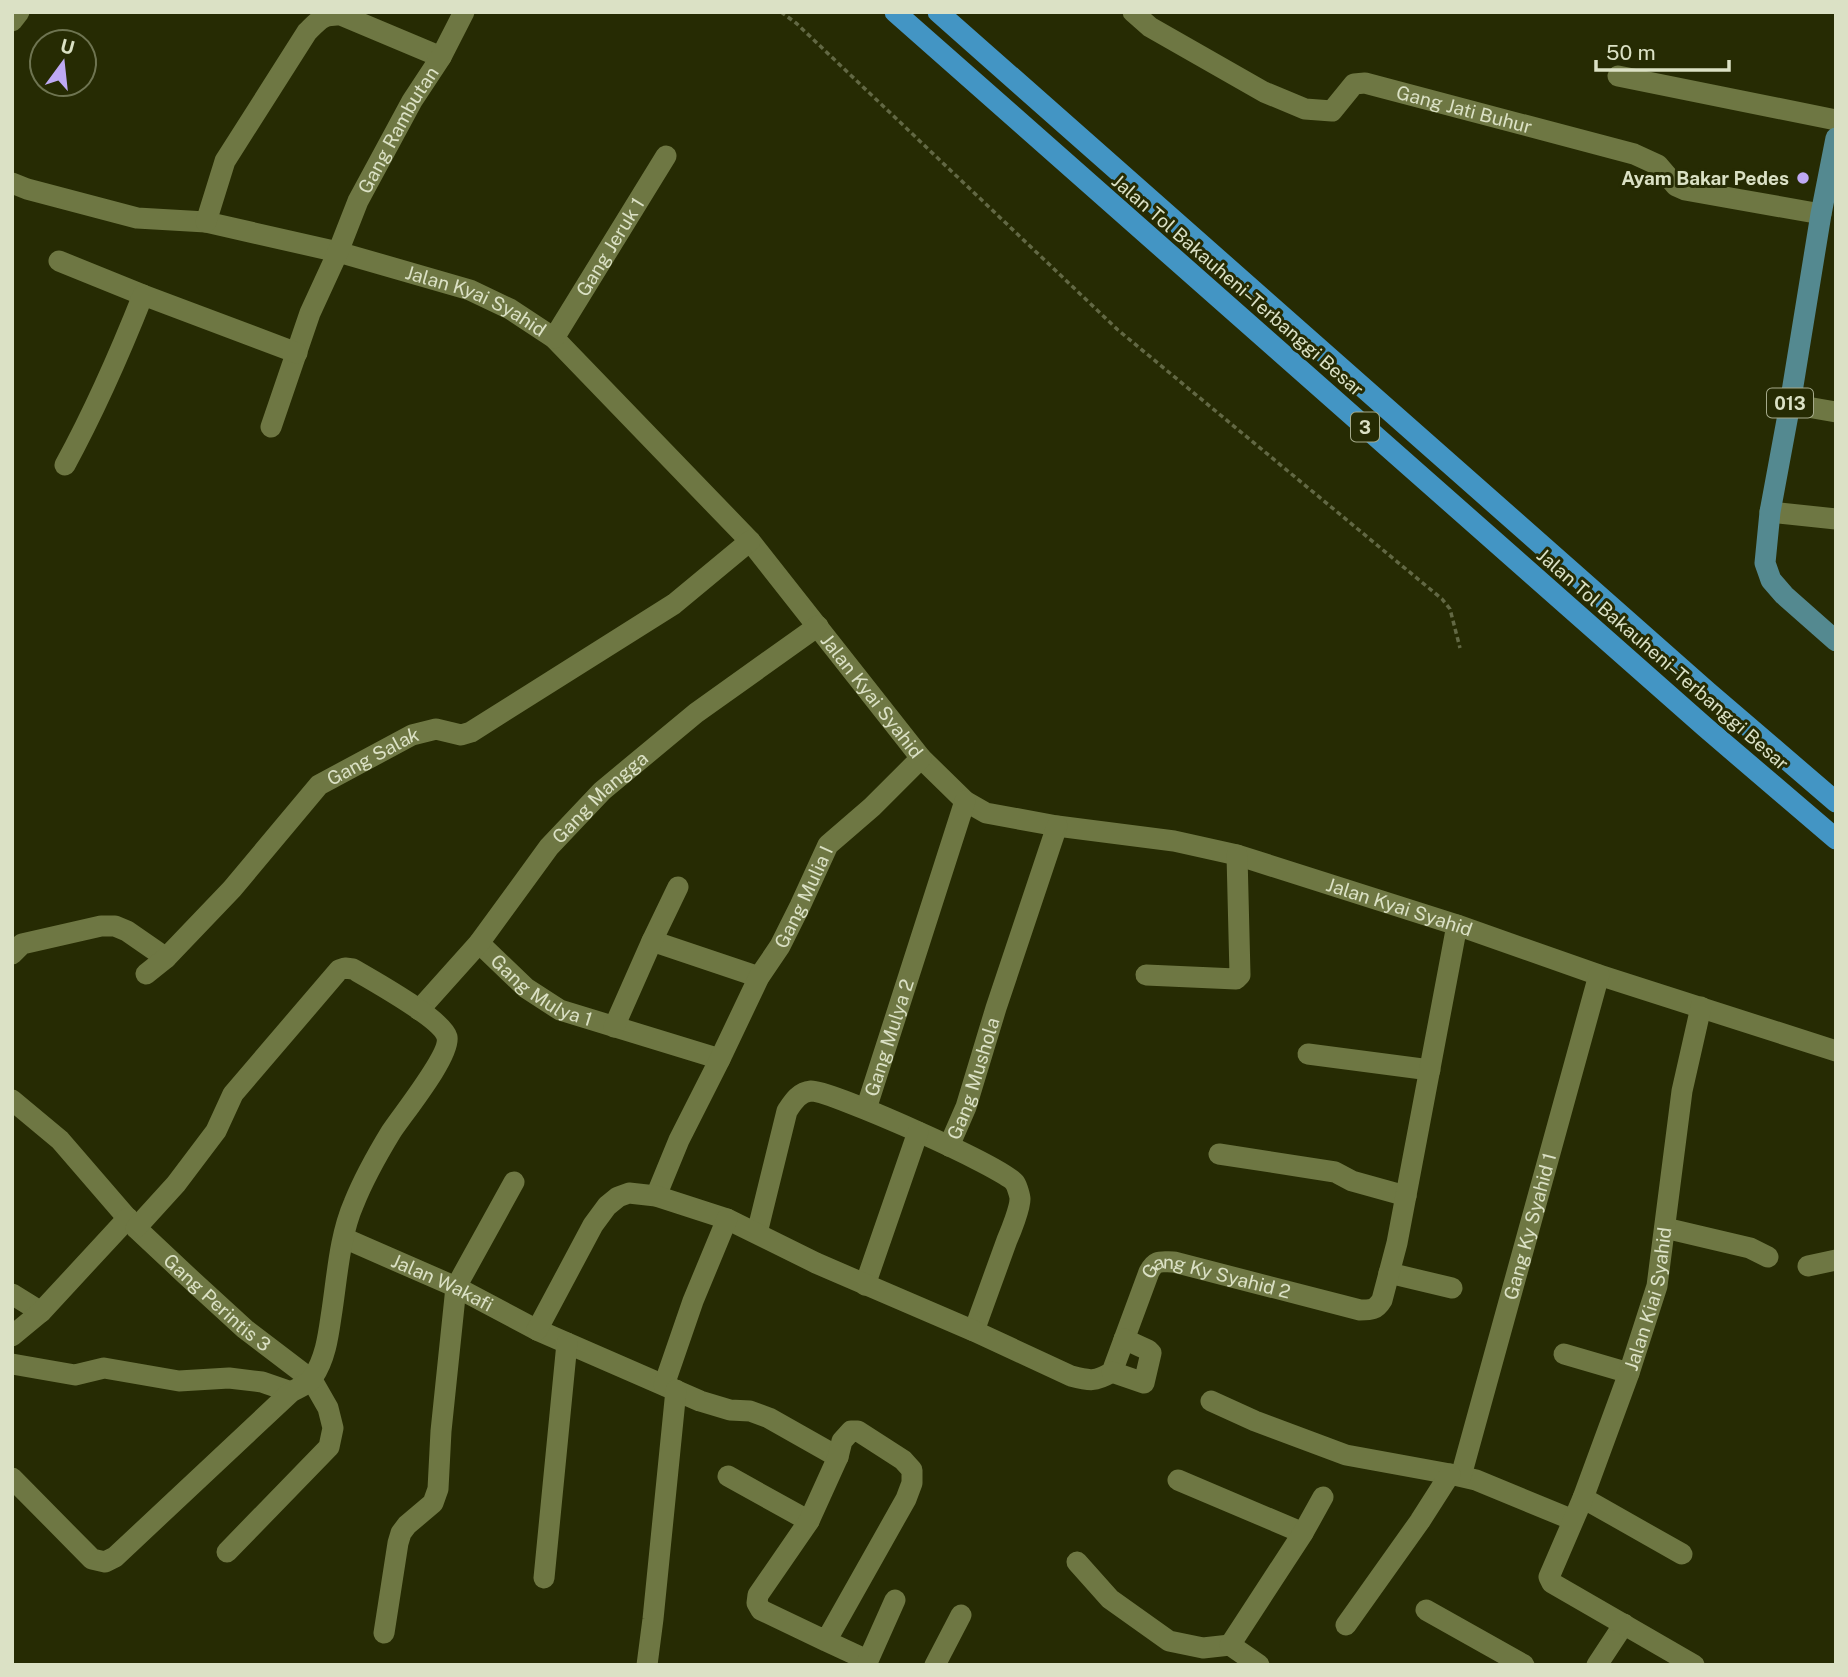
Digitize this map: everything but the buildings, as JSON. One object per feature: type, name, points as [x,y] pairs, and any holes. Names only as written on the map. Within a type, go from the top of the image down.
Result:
[{"type":"highway","name":"Jalan Tol Bakauheni–Terbanggi Besar","points":[[895,12],[1684,709],[1836,839]]},
{"type":"highway","name":"Jalan Tol Bakauheni–Terbanggi Besar","points":[[938,12],[1836,802]]},
{"type":"main road","name":"013","points":[[1836,138],[1770,512],[1765,563],[1771,580],[1784,595],[1836,641]]},
{"type":"street","points":[[12,21],[19,12]]},
{"type":"street","name":"Gang Rambutan","points":[[271,427],[310,313],[358,201],[412,102],[442,57],[464,12]]},
{"type":"street","name":"Gang Jati Buhur","points":[[1133,12],[1150,27],[1264,92],[1305,108],[1332,111],[1354,83],[1365,82],[1634,154],[1658,165],[1676,186],[1685,190],[1821,214]]},
{"type":"street","points":[[206,222],[225,161],[307,32],[319,19],[328,15],[341,15],[442,57]]},
{"type":"street","points":[[1618,76],[1836,120]]},
{"type":"street","name":"Gang Jeruk 1","points":[[554,338],[666,156]]},
{"type":"street","name":"Jalan Kyai Syahid","points":[[12,183],[137,218],[206,222],[338,252],[470,290],[510,309],[554,338],[750,541],[921,758],[965,800],[986,813],[1057,826],[1174,841],[1237,855],[1836,1051]]},
{"type":"street","points":[[59,261],[297,353]]},
{"type":"street","points":[[65,465],[86,426],[143,295]]},
{"type":"street","points":[[1790,404],[1836,412]]},
{"type":"street","points":[[1770,512],[1836,519]]},
{"type":"street","name":"Gang Salak","points":[[146,974],[166,958],[232,889],[319,785],[412,735],[436,729],[461,734],[471,732],[674,604],[750,541]]},
{"type":"street","name":"Gang Mangga","points":[[419,1010],[479,943],[550,847],[601,791],[696,713],[818,626]]},
{"type":"street","name":"Gang Mulia I","points":[[656,1196],[679,1140],[759,977],[780,946],[828,845],[872,807],[921,758]]},
{"type":"street","name":"Gang Mulya 2","points":[[757,1233],[787,1111],[794,1100],[803,1092],[814,1090],[866,1110],[965,800]]},
{"type":"street","name":"Gang Mushola","points":[[865,1284],[918,1132],[950,1146],[966,1107],[1057,826]]},
{"type":"street","points":[[1146,975],[1236,979],[1240,975],[1237,855]]},
{"type":"street","points":[[614,1027],[678,887]]},
{"type":"street","name":"Gang Ky Syahid 2","points":[[1112,1372],[1149,1272],[1153,1264],[1160,1261],[1174,1262],[1360,1310],[1377,1307],[1390,1273],[1457,925]]},
{"type":"street","points":[[12,954],[23,944],[101,926],[115,926],[127,930],[166,958]]},
{"type":"street","points":[[652,941],[759,977]]},
{"type":"street","name":"Gang Mulya 1","points":[[479,943],[526,988],[560,1010],[720,1059]]},
{"type":"street","points":[[12,1336],[41,1312],[176,1184],[216,1131],[233,1094],[339,970],[353,969],[419,1010],[441,1028],[447,1038],[446,1048],[435,1069],[392,1130],[361,1185],[351,1209],[327,1346],[312,1380],[292,1392],[115,1556],[105,1562],[92,1559],[12,1478]]},
{"type":"street","name":"Gang Ky Syahid 1","points":[[1346,1625],[1455,1475],[1599,975]]},
{"type":"street","name":"Jalan Kiai Syahid","points":[[1624,1624],[1552,1583],[1549,1577],[1583,1498],[1629,1373],[1657,1286],[1682,1091],[1701,1007]]},
{"type":"street","points":[[1308,1054],[1430,1070]]},
{"type":"street","points":[[12,1100],[60,1140],[132,1223]]},
{"type":"street","points":[[866,1110],[918,1132]]},
{"type":"street","points":[[950,1146],[1002,1171],[1016,1183],[1020,1199],[974,1331]]},
{"type":"street","points":[[1219,1154],[1335,1172],[1352,1181],[1406,1196]]},
{"type":"street","points":[[384,1633],[401,1533],[433,1503],[438,1489],[441,1431],[456,1287],[514,1182]]},
{"type":"street","points":[[537,1330],[593,1225],[607,1206],[618,1197],[629,1193],[656,1196],[727,1219],[816,1264],[974,1331],[1070,1376],[1098,1381],[1112,1372],[1143,1383],[1151,1353],[1124,1339]]},
{"type":"street","points":[[647,1665],[653,1619],[670,1387],[693,1301],[727,1219]]},
{"type":"street","name":"Gang Perintis 3","points":[[132,1223],[245,1329],[312,1380]]},
{"type":"street","points":[[1665,1228],[1750,1248],[1768,1257]]},
{"type":"street","name":"Jalan Wakafi","points":[[344,1238],[456,1287],[537,1330],[670,1387],[714,1405],[730,1410],[750,1411],[769,1418],[838,1457]]},
{"type":"street","points":[[1808,1266],[1836,1260]]},
{"type":"street","points":[[1390,1273],[1452,1288]]},
{"type":"street","points":[[12,1294],[41,1312]]},
{"type":"street","points":[[544,1578],[567,1343]]},
{"type":"street","points":[[1564,1354],[1629,1373]]},
{"type":"street","points":[[12,1364],[75,1376],[104,1367],[179,1381],[229,1378],[262,1382],[292,1392]]},
{"type":"street","points":[[227,1552],[329,1447],[333,1428],[328,1408],[312,1380]]},
{"type":"street","points":[[1211,1401],[1255,1421],[1346,1455],[1455,1475],[1517,1496],[1573,1520]]},
{"type":"street","points":[[826,1641],[906,1499],[912,1483],[912,1470],[903,1460],[858,1431],[851,1431],[842,1441],[838,1457],[809,1521],[758,1595],[757,1603],[761,1610],[867,1662],[895,1600]]},
{"type":"street","points":[[728,1476],[809,1521]]},
{"type":"street","points":[[1178,1480],[1303,1533]]},
{"type":"street","points":[[1230,1645],[1303,1533],[1323,1497]]},
{"type":"street","points":[[1583,1498],[1682,1554]]},
{"type":"street","points":[[1077,1562],[1110,1599],[1169,1641],[1203,1648],[1230,1645],[1258,1665]]},
{"type":"street","points":[[1426,1610],[1524,1665]]},
{"type":"street","points":[[935,1665],[961,1615]]},
{"type":"street","points":[[1597,1665],[1624,1624],[1694,1665]]},
{"type":"path","points":[[781,12],[796,23],[1118,330],[1442,599],[1450,609],[1460,648]]},
{"type":"place","name":"Ayam Bakar Pedes","points":[[1803,178]]}]
